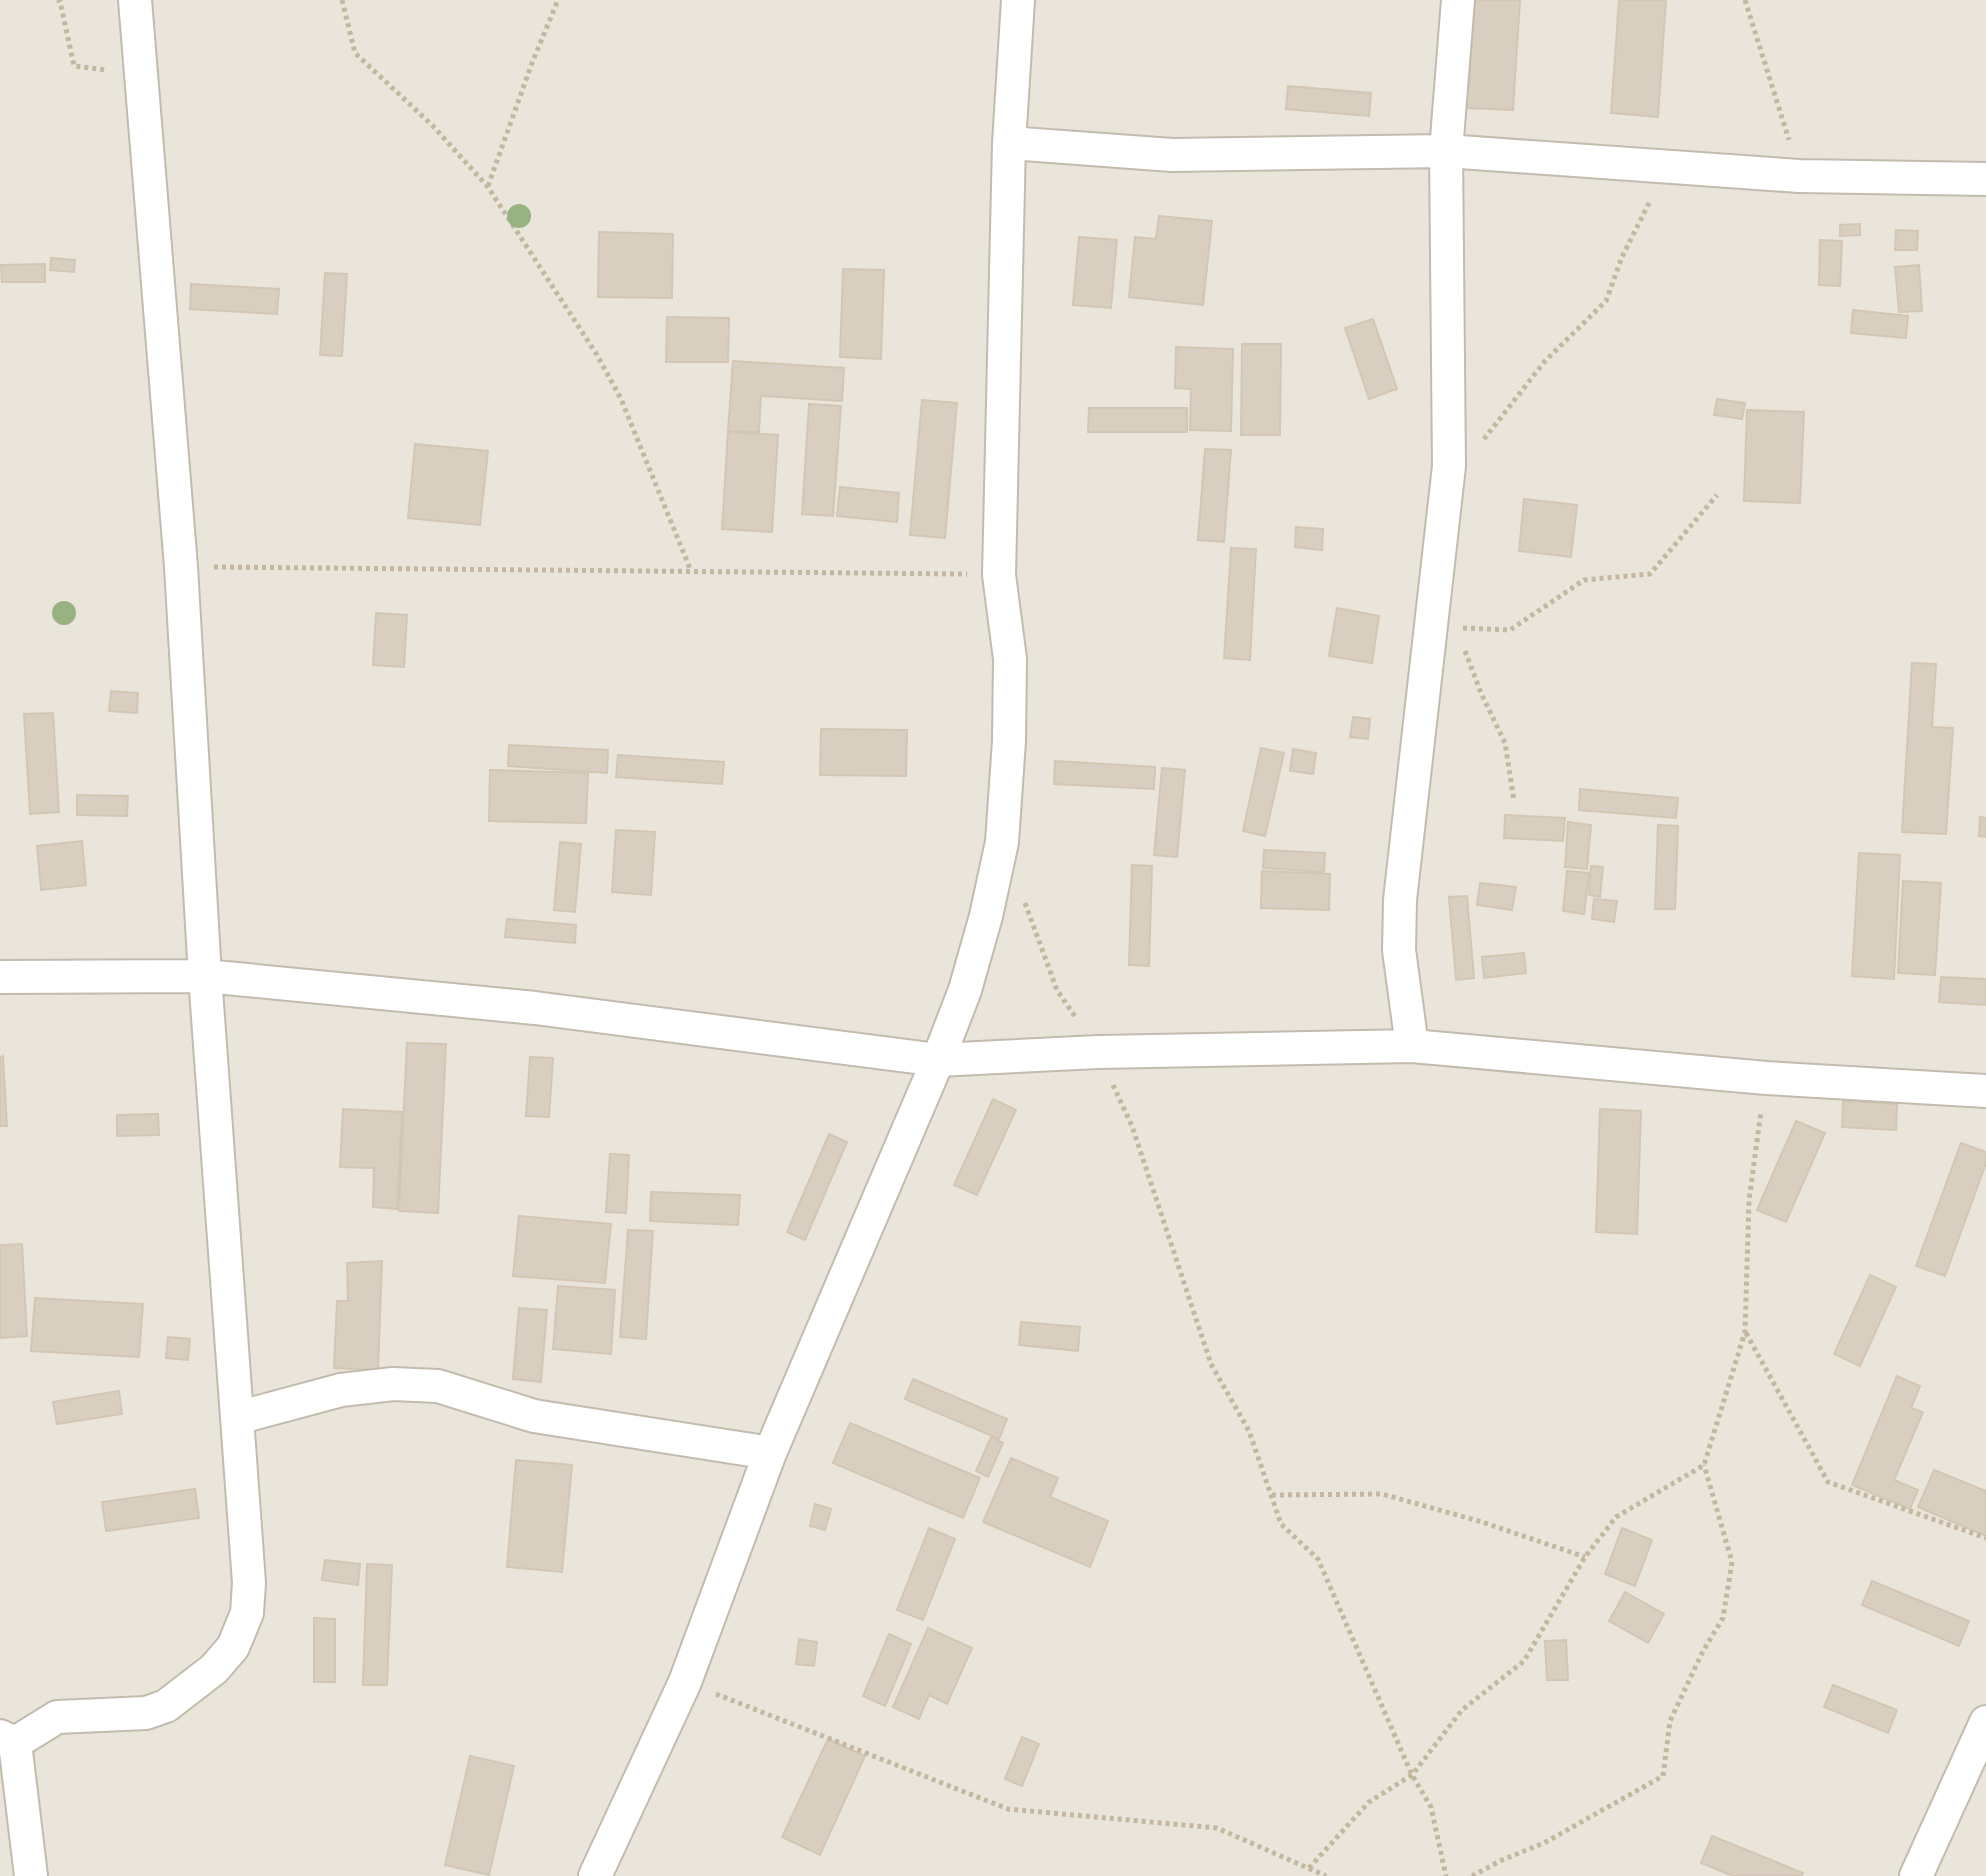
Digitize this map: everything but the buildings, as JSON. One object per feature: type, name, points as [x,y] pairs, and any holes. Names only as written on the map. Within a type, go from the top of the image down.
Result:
[{"type":"street","points":[[31,1876],[8,1739],[57,1717],[146,1713],[166,1706],[214,1669],[233,1647],[247,1613],[249,1583],[205,976],[181,567],[135,0]]},
{"type":"street","points":[[1412,1046],[1399,950],[1400,900],[1449,466],[1446,151],[1458,0]]},
{"type":"street","points":[[595,1876],[685,1682],[770,1453],[938,1060],[965,990],[986,916],[1002,842],[1009,741],[1010,659],[999,575],[1014,2]]},
{"type":"street","points":[[1009,143],[1172,155],[1446,151],[1799,176],[1986,179]]},
{"type":"street","points":[[0,977],[205,976],[535,1008],[938,1060],[1098,1052],[1412,1046],[1766,1078],[1986,1091]]},
{"type":"street","points":[[237,1418],[341,1390],[393,1384],[438,1386],[534,1416],[770,1453]]},
{"type":"street","points":[[1916,1876],[1986,1722]]},
{"type":"path","points":[[57,0],[60,1],[74,66],[139,73]]},
{"type":"path","points":[[342,0],[355,53],[432,125],[488,187],[597,355],[621,399],[691,571]]},
{"type":"path","points":[[488,187],[558,0]]},
{"type":"path","points":[[1745,0],[1799,176]]},
{"type":"path","points":[[1449,466],[1481,443],[1545,361],[1606,301],[1622,257],[1655,189],[1681,169]]},
{"type":"path","points":[[1514,801],[1505,743],[1469,663],[1459,628],[1510,630],[1584,580],[1650,574],[1717,495]]},
{"type":"path","points":[[181,567],[999,575]]},
{"type":"path","points":[[1022,895],[1057,990],[1098,1052],[1132,1126],[1211,1364],[1249,1431],[1281,1524],[1318,1559],[1412,1775],[1431,1807],[1446,1876]]},
{"type":"path","points":[[1472,1876],[1544,1843],[1663,1776],[1670,1721],[1703,1651],[1723,1618],[1732,1562],[1704,1465],[1745,1332],[1749,1200],[1766,1078]]},
{"type":"path","points":[[1745,1332],[1828,1482],[1986,1538]]},
{"type":"path","points":[[1309,1868],[1369,1802],[1412,1775],[1462,1710],[1524,1661],[1585,1557],[1616,1517],[1704,1465]]},
{"type":"path","points":[[1272,1495],[1382,1494],[1482,1522],[1585,1557]]},
{"type":"path","points":[[685,1682],[1008,1809],[1217,1828],[1326,1876]]},
{"type":"shaded area","points":[[0,0],[1986,0],[1986,1876],[0,1876]]}]
